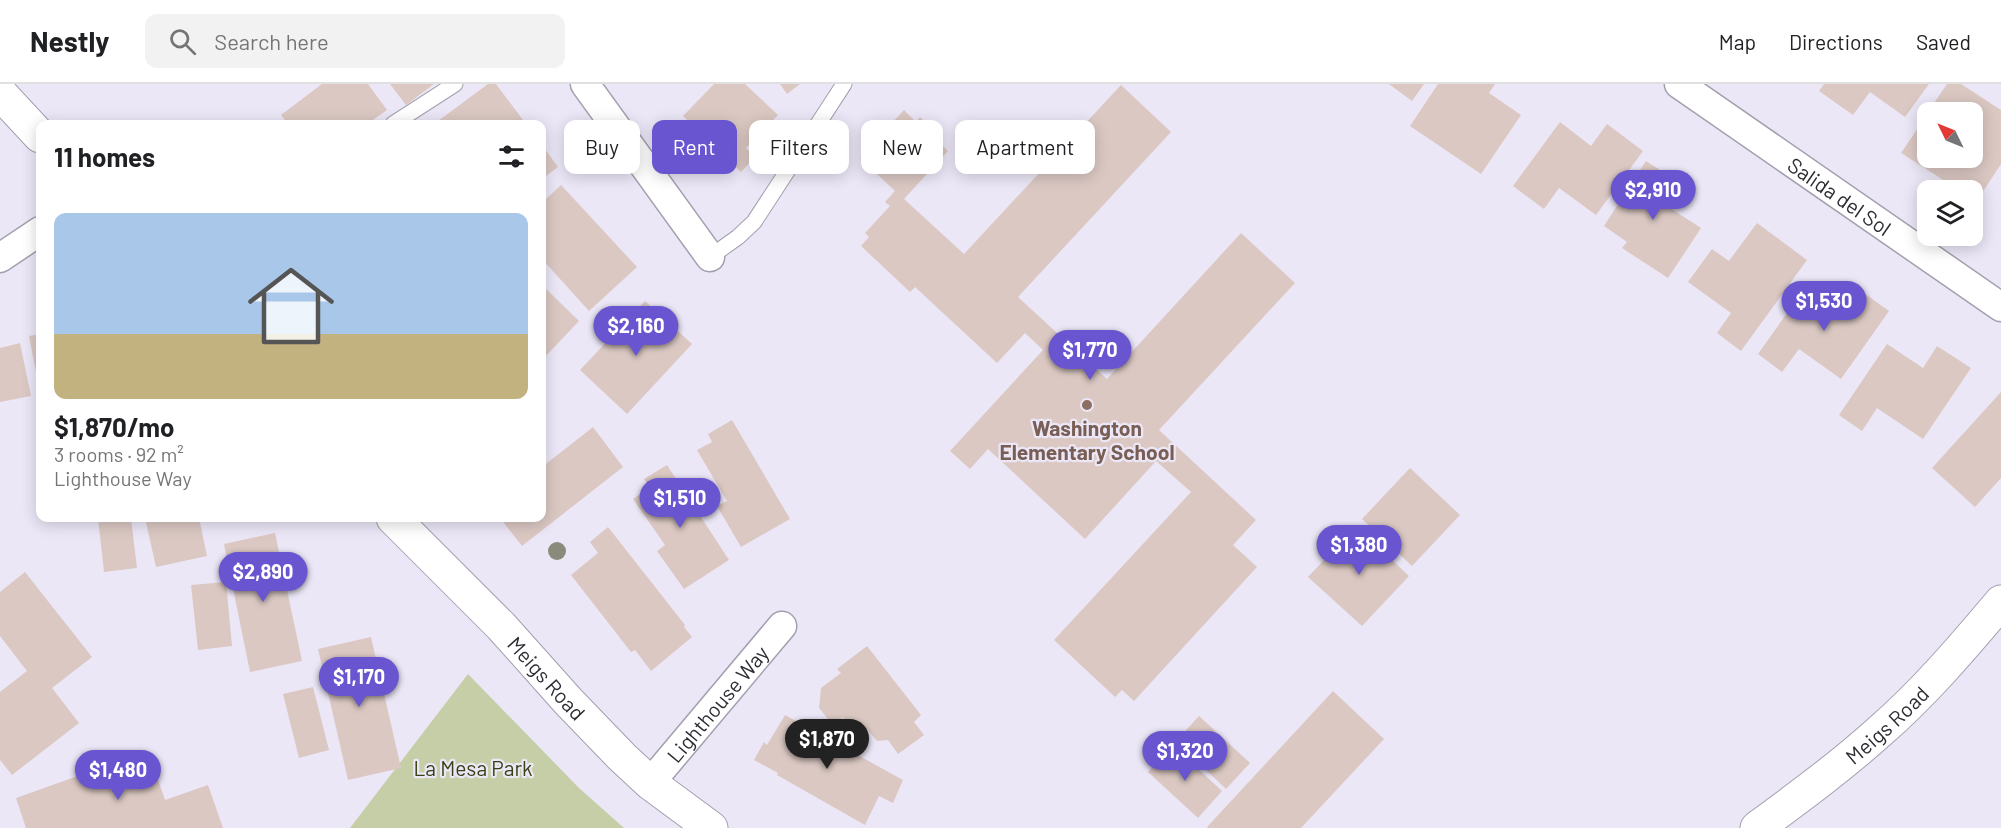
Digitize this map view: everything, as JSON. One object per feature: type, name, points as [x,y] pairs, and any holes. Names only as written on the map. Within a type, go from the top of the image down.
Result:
[{"type":"main road","points":[[0,93],[36,132]]},
{"type":"main road","name":"Meigs Road","points":[[397,522],[501,626],[576,709],[650,783],[711,828]]},
{"type":"main road","name":"Meigs Road","points":[[1757,828],[1817,784],[1881,731],[1954,657],[2001,602]]},
{"type":"street","points":[[585,84],[710,257]]},
{"type":"street","name":"Salida del Sol","points":[[1679,84],[2001,308]]},
{"type":"street","points":[[0,258],[36,234]]},
{"type":"street","name":"Lighthouse Way","points":[[650,783],[782,626]]},
{"type":"lane","points":[[399,120],[455,84]]},
{"type":"lane","points":[[710,257],[754,222],[844,84]]},
{"type":"green space","name":"La Mesa Park","points":[[468,674],[579,788],[624,828],[350,828]]},
{"type":"building","points":[[322,84],[368,84],[387,110],[373,120],[285,120],[281,115]]},
{"type":"building","points":[[390,84],[434,84],[406,105]]},
{"type":"building","points":[[488,84],[496,84],[523,120],[439,120]]},
{"type":"building","points":[[714,84],[745,84],[778,115],[773,120],[749,120],[749,145],[746,148],[749,151],[749,163],[741,172],[737,168],[737,120],[687,120],[683,116]]},
{"type":"building","points":[[780,84],[800,84],[787,94]]},
{"type":"building","points":[[1389,84],[1424,84],[1412,101]]},
{"type":"building","points":[[1438,84],[1495,84],[1489,93],[1521,115],[1481,174],[1410,126]]},
{"type":"building","points":[[1824,84],[1929,84],[1905,117],[1870,92],[1853,115],[1819,91]]},
{"type":"building","points":[[1947,84],[1961,84],[2001,110],[2001,164],[1983,191],[1983,180],[1943,180],[1925,168],[1983,168],[1983,102],[1935,102]]},
{"type":"building","name":"Washington Elementary School","points":[[1121,85],[1171,132],[1018,297],[1107,379],[1241,233],[1295,283],[1159,430],[1256,520],[1233,545],[1257,567],[1134,701],[1122,690],[1115,697],[1054,640],[1191,492],[1156,461],[1085,539],[988,449],[970,469],[950,451],[1043,350],[1025,333],[997,363],[915,287],[910,292],[861,246],[869,237],[865,233],[890,206],[885,202],[895,191],[877,174],[927,174],[904,199],[964,254],[1038,174],[1095,174],[1095,120],[1088,120]]},
{"type":"building","name":"Washington Elementary School","points":[[904,110],[914,120],[895,120]]},
{"type":"building","points":[[1560,122],[1591,146],[1607,124],[1643,151],[1596,215],[1559,188],[1544,209],[1513,186]]},
{"type":"building","points":[[1917,129],[1917,163],[1901,153]]},
{"type":"building","name":"Washington Elementary School","points":[[943,146],[948,151],[943,156]]},
{"type":"building","points":[[546,150],[558,167],[546,176]]},
{"type":"building","points":[[1646,161],[1685,186],[1670,208],[1701,228],[1668,278],[1622,248],[1627,242],[1604,226]]},
{"type":"building","points":[[561,185],[637,267],[589,311],[546,263],[546,199]]},
{"type":"building","points":[[1757,223],[1807,260],[1741,351],[1717,333],[1731,313],[1688,282],[1712,249],[1729,261]]},
{"type":"building","points":[[1807,285],[1846,313],[1861,291],[1889,311],[1841,379],[1799,349],[1782,372],[1758,354]]},
{"type":"building","points":[[546,289],[579,321],[546,356]]},
{"type":"building","points":[[645,301],[692,344],[627,414],[580,370]]},
{"type":"building","points":[[36,335],[36,372],[29,336]]},
{"type":"building","points":[[20,343],[31,396],[0,402],[0,348]]},
{"type":"building","points":[[1887,344],[1923,368],[1937,346],[1971,368],[1923,439],[1877,408],[1862,431],[1839,415]]},
{"type":"building","points":[[2001,392],[2001,478],[1975,507],[1932,468]]},
{"type":"building","points":[[732,420],[790,519],[741,547],[717,506],[727,501],[697,450],[712,442],[708,434]]},
{"type":"building","points":[[593,427],[623,467],[522,546],[503,522],[546,522],[546,464]]},
{"type":"building","points":[[667,465],[729,560],[684,589],[657,551],[665,545],[633,499],[650,487],[644,479]]},
{"type":"building","points":[[1410,468],[1460,515],[1412,566],[1362,519]]},
{"type":"building","points":[[98,522],[131,522],[137,568],[104,572]]},
{"type":"building","points":[[146,522],[200,522],[207,556],[156,567]]},
{"type":"building","points":[[1356,526],[1409,576],[1362,626],[1308,577]]},
{"type":"building","points":[[608,527],[692,637],[651,671],[635,650],[631,652],[571,575],[598,553],[590,542]]},
{"type":"building","points":[[275,533],[302,661],[250,672],[224,544]]},
{"type":"building","points":[[25,572],[92,657],[52,688],[79,723],[12,775],[0,760],[0,692],[27,671],[0,636],[0,592]]},
{"type":"building","points":[[226,582],[232,646],[198,650],[191,585]]},
{"type":"building","points":[[371,637],[401,768],[348,780],[318,649]]},
{"type":"building","points":[[867,646],[921,715],[914,722],[924,735],[898,754],[888,740],[877,741],[867,729],[864,732],[855,720],[849,725],[843,717],[833,725],[819,708],[821,688],[841,673],[837,669]]},
{"type":"building","points":[[313,687],[329,750],[299,758],[283,694]]},
{"type":"building","points":[[1333,691],[1384,739],[1301,828],[1208,828],[1207,827]]},
{"type":"building","points":[[785,715],[903,780],[893,803],[879,796],[865,825],[754,760],[764,742],[767,745]]},
{"type":"building","points":[[1199,716],[1250,763],[1226,789],[1176,741]]},
{"type":"building","points":[[1173,746],[1222,791],[1198,818],[1148,772]]},
{"type":"building","points":[[148,751],[165,800],[208,785],[223,828],[26,828],[16,798]]},
{"type":"place","name":"Washington Elementary School","points":[[1087,405]]}]
